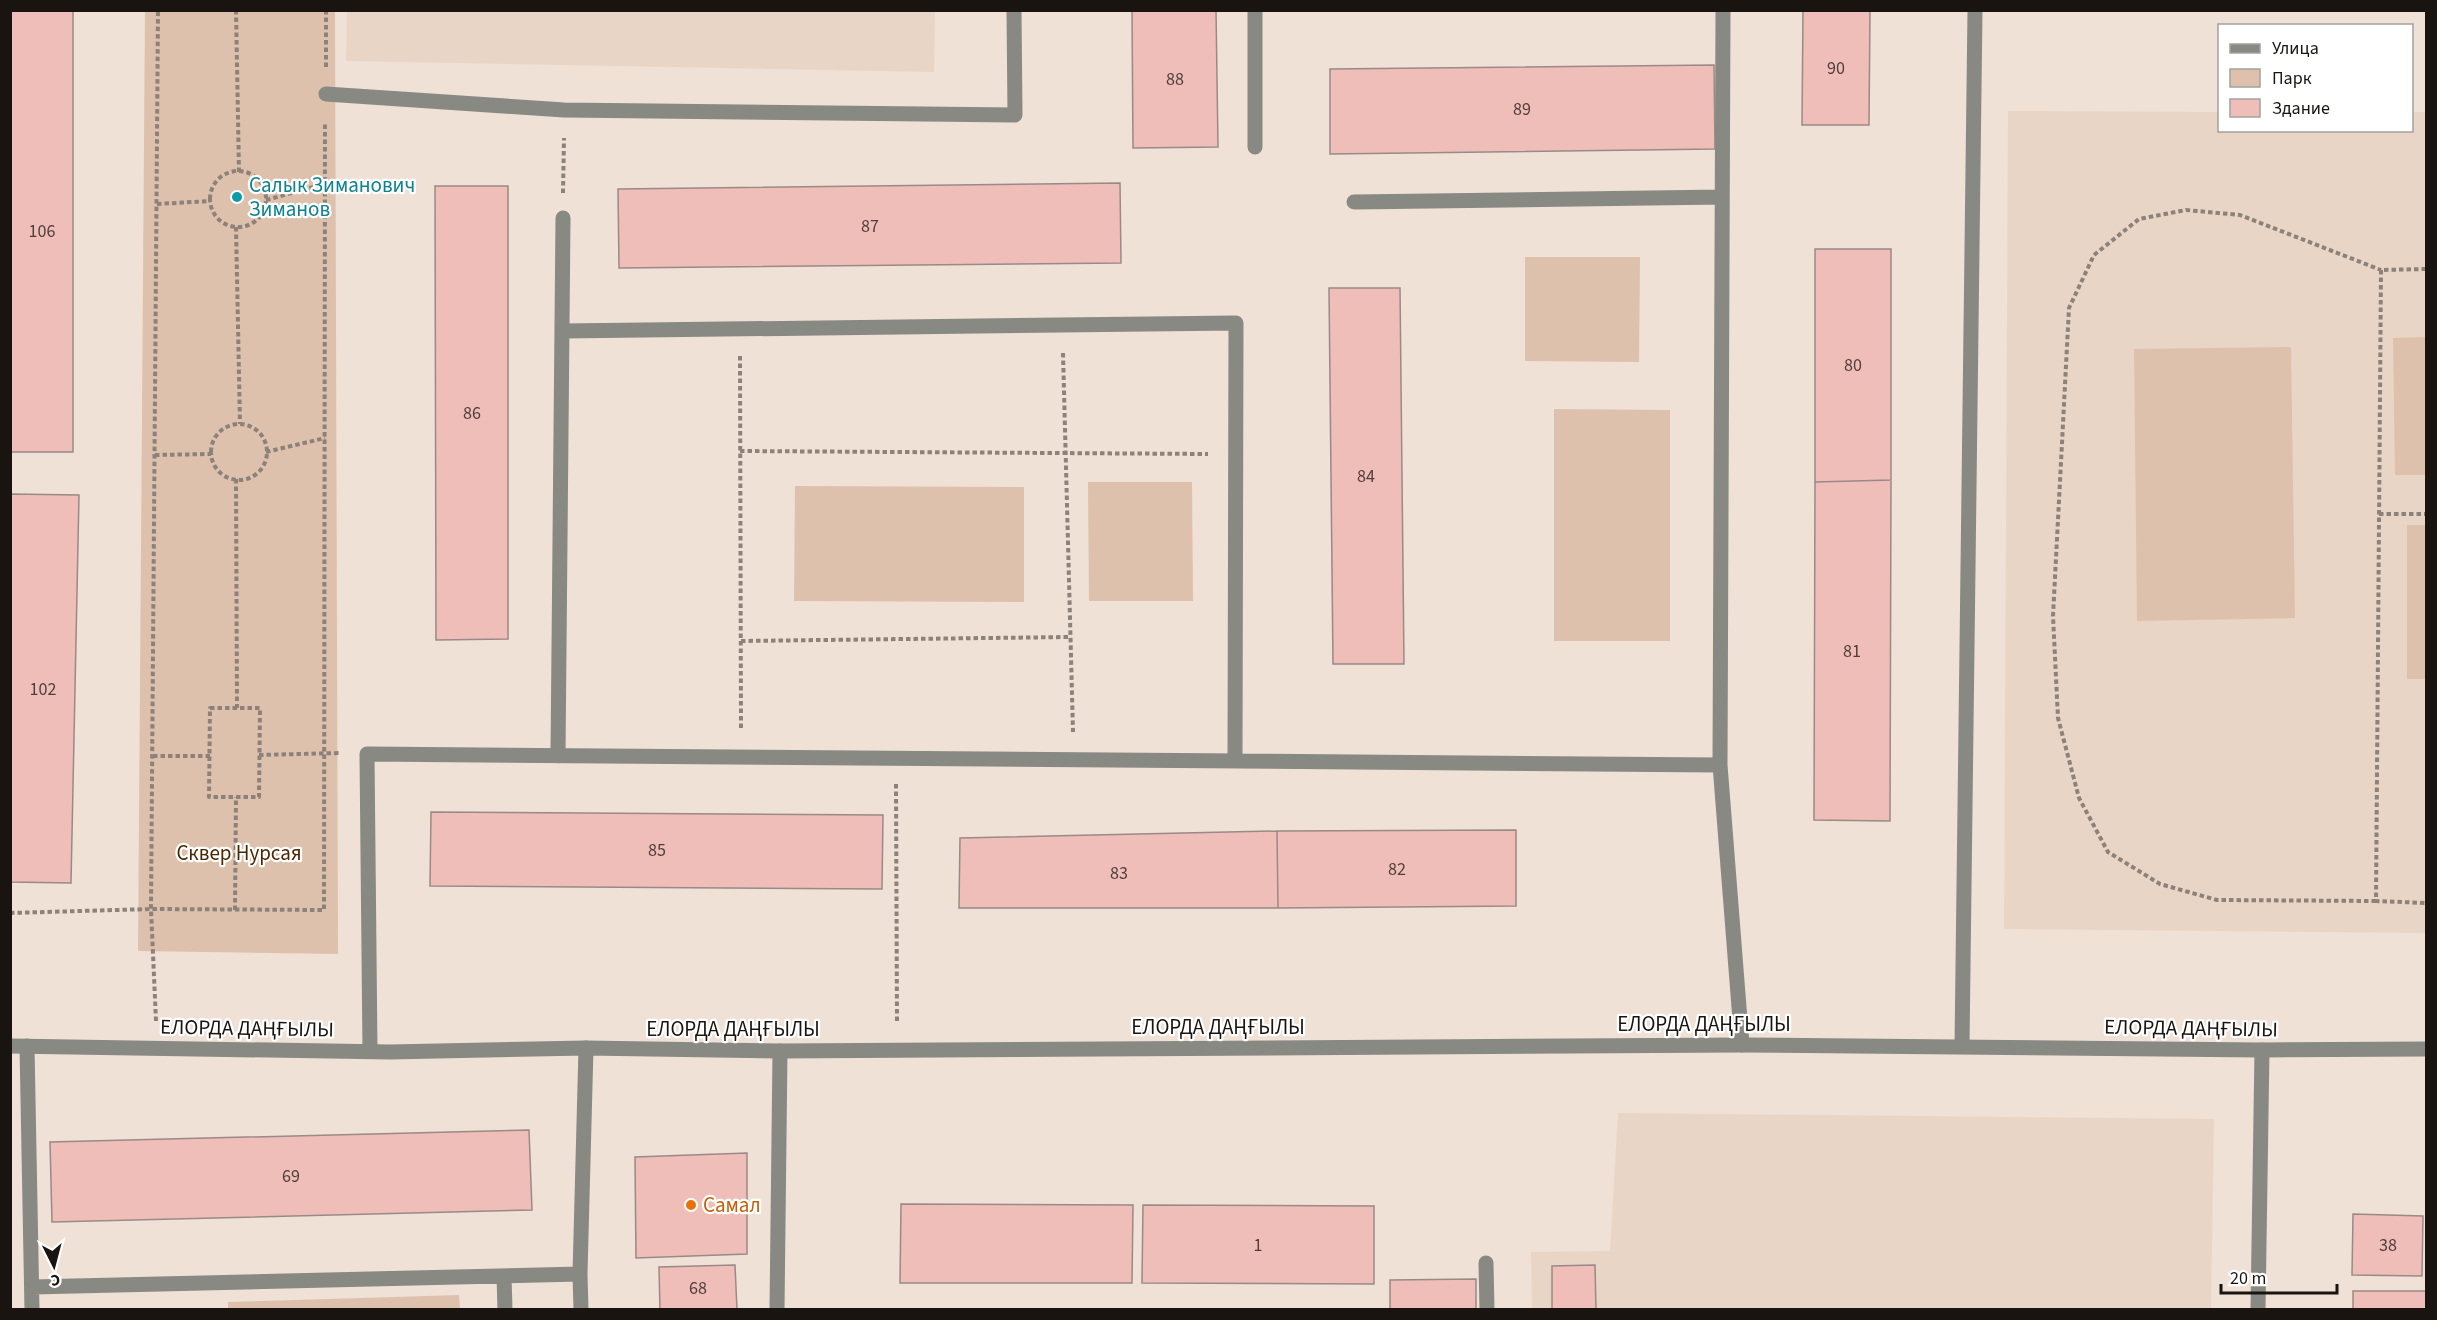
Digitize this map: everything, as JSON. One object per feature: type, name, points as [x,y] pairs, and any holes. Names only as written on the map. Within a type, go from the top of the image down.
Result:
[{"type":"street","points":[[326,94],[564,110],[1015,115],[1014,10]]},
{"type":"street","points":[[1255,10],[1255,147]]},
{"type":"street","points":[[1723,10],[1720,765],[1742,1045]]},
{"type":"street","points":[[1962,1046],[1975,10]]},
{"type":"street","points":[[1354,202],[1722,197]]},
{"type":"street","points":[[558,756],[563,218]]},
{"type":"street","points":[[563,331],[1236,323],[1235,761]]},
{"type":"street","points":[[370,1051],[367,754],[1720,765]]},
{"type":"street","name":"ЕЛОРДА ДАҢҒЫЛЫ","points":[[10,1046],[157,1046],[370,1051],[586,1048],[780,1051],[1742,1045],[2262,1050],[2427,1049]]},
{"type":"street","points":[[27,1046],[32,1310]]},
{"type":"street","points":[[581,1310],[586,1048]]},
{"type":"street","points":[[2258,1310],[2262,1050]]},
{"type":"street","points":[[777,1310],[780,1051]]},
{"type":"street","points":[[1485,1263],[1487,1310]]},
{"type":"street","points":[[32,1287],[580,1274]]},
{"type":"street","points":[[504,1276],[505,1310]]},
{"type":"path","points":[[157,1046],[151,909],[158,10]]},
{"type":"path","points":[[236,10],[239,172]]},
{"type":"path","points":[[10,913],[151,909],[324,910],[326,10]]},
{"type":"path","points":[[563,218],[564,110]]},
{"type":"path","points":[[239,172],[252,175],[259,181],[264,188],[266,200],[262,214],[256,221],[249,226],[236,227],[222,223],[215,216],[210,201],[217,180],[225,174],[239,172]]},
{"type":"path","points":[[266,200],[325,184]]},
{"type":"path","points":[[157,204],[210,201]]},
{"type":"path","points":[[2427,269],[2381,270],[2240,215],[2186,210],[2139,219],[2094,255],[2069,308],[2053,616],[2058,718],[2079,798],[2108,852],[2160,884],[2217,900],[2376,900],[2427,903]]},
{"type":"path","points":[[236,227],[240,424]]},
{"type":"path","points":[[2376,900],[2381,270]]},
{"type":"path","points":[[1062,325],[1073,760]]},
{"type":"path","points":[[740,328],[741,757]]},
{"type":"path","points":[[240,424],[253,428],[260,434],[266,452],[263,467],[257,473],[249,478],[236,480],[222,475],[216,469],[211,454],[213,441],[218,434],[225,428],[240,424]]},
{"type":"path","points":[[266,452],[325,438]]},
{"type":"path","points":[[740,451],[1235,454]]},
{"type":"path","points":[[155,455],[211,454]]},
{"type":"path","points":[[236,480],[237,708]]},
{"type":"path","points":[[2379,514],[2427,514]]},
{"type":"path","points":[[741,641],[1070,637]]},
{"type":"path","points":[[210,708],[260,708],[260,755],[259,797],[209,797],[210,708]]},
{"type":"path","points":[[260,755],[367,754]]},
{"type":"path","points":[[153,756],[210,756]]},
{"type":"path","points":[[896,758],[897,1050]]},
{"type":"path","points":[[235,910],[236,797]]},
{"type":"shaded area","points":[[347,11],[935,11],[934,72],[346,61]]},
{"type":"shaded area","points":[[2008,111],[2218,112],[2218,132],[2413,132],[2413,112],[2426,112],[2426,933],[2004,929]]},
{"type":"shaded area","points":[[1618,1113],[2214,1119],[2211,1309],[1532,1309],[1531,1252],[1610,1251]]},
{"type":"green space","name":"Сквер Нурсая","points":[[145,11],[335,11],[338,954],[138,951]]},
{"type":"green space","points":[[1525,257],[1640,257],[1639,362],[1525,361]]},
{"type":"green space","points":[[2426,337],[2426,475],[2395,475],[2393,338]]},
{"type":"green space","points":[[2291,347],[2295,618],[2137,621],[2134,349]]},
{"type":"green space","points":[[1554,409],[1670,410],[1670,641],[1554,641]]},
{"type":"green space","points":[[1088,482],[1192,482],[1193,601],[1089,601]]},
{"type":"green space","points":[[795,486],[1024,487],[1024,602],[794,601]]},
{"type":"green space","points":[[2407,525],[2426,525],[2426,679],[2407,679]]},
{"type":"green space","points":[[459,1295],[460,1309],[228,1309],[228,1302]]},
{"type":"building","points":[[10,10],[73,10],[73,452],[10,452]]},
{"type":"building","points":[[1132,10],[1216,10],[1218,147],[1133,148]]},
{"type":"building","points":[[1803,10],[1870,10],[1869,125],[1802,125]]},
{"type":"building","points":[[1714,65],[1715,149],[1330,154],[1330,69]]},
{"type":"building","points":[[1120,183],[1121,263],[619,268],[618,189]]},
{"type":"building","points":[[435,186],[508,186],[508,639],[436,640]]},
{"type":"building","points":[[1815,249],[1891,249],[1891,480],[1815,482]]},
{"type":"building","points":[[1329,288],[1400,288],[1404,664],[1333,664]]},
{"type":"building","points":[[1891,480],[1890,821],[1814,820],[1815,482]]},
{"type":"building","points":[[10,494],[79,495],[71,883],[10,882]]},
{"type":"building","points":[[431,812],[883,815],[882,889],[430,886]]},
{"type":"building","points":[[1516,830],[1516,906],[1278,908],[1277,831]]},
{"type":"building","points":[[1277,831],[1278,908],[959,908],[960,838]]},
{"type":"building","points":[[529,1130],[532,1210],[52,1222],[50,1142]]},
{"type":"building","name":"Самал","points":[[747,1153],[747,1254],[636,1258],[635,1157]]},
{"type":"building","points":[[901,1204],[1133,1205],[1132,1283],[900,1283]]},
{"type":"building","points":[[1143,1205],[1374,1206],[1374,1284],[1142,1283]]},
{"type":"building","points":[[2353,1214],[2423,1216],[2422,1276],[2352,1275]]},
{"type":"building","points":[[735,1265],[737,1310],[660,1310],[659,1267]]},
{"type":"building","points":[[1595,1265],[1596,1310],[1552,1310],[1552,1266]]},
{"type":"building","points":[[1476,1279],[1476,1310],[1390,1310],[1390,1280]]},
{"type":"building","points":[[2353,1291],[2426,1291],[2426,1310],[2353,1310]]},
{"type":"place","name":"Салык Зиманович Зиманов","points":[[237,197]]},
{"type":"place","name":"Самал","points":[[691,1205]]}]
